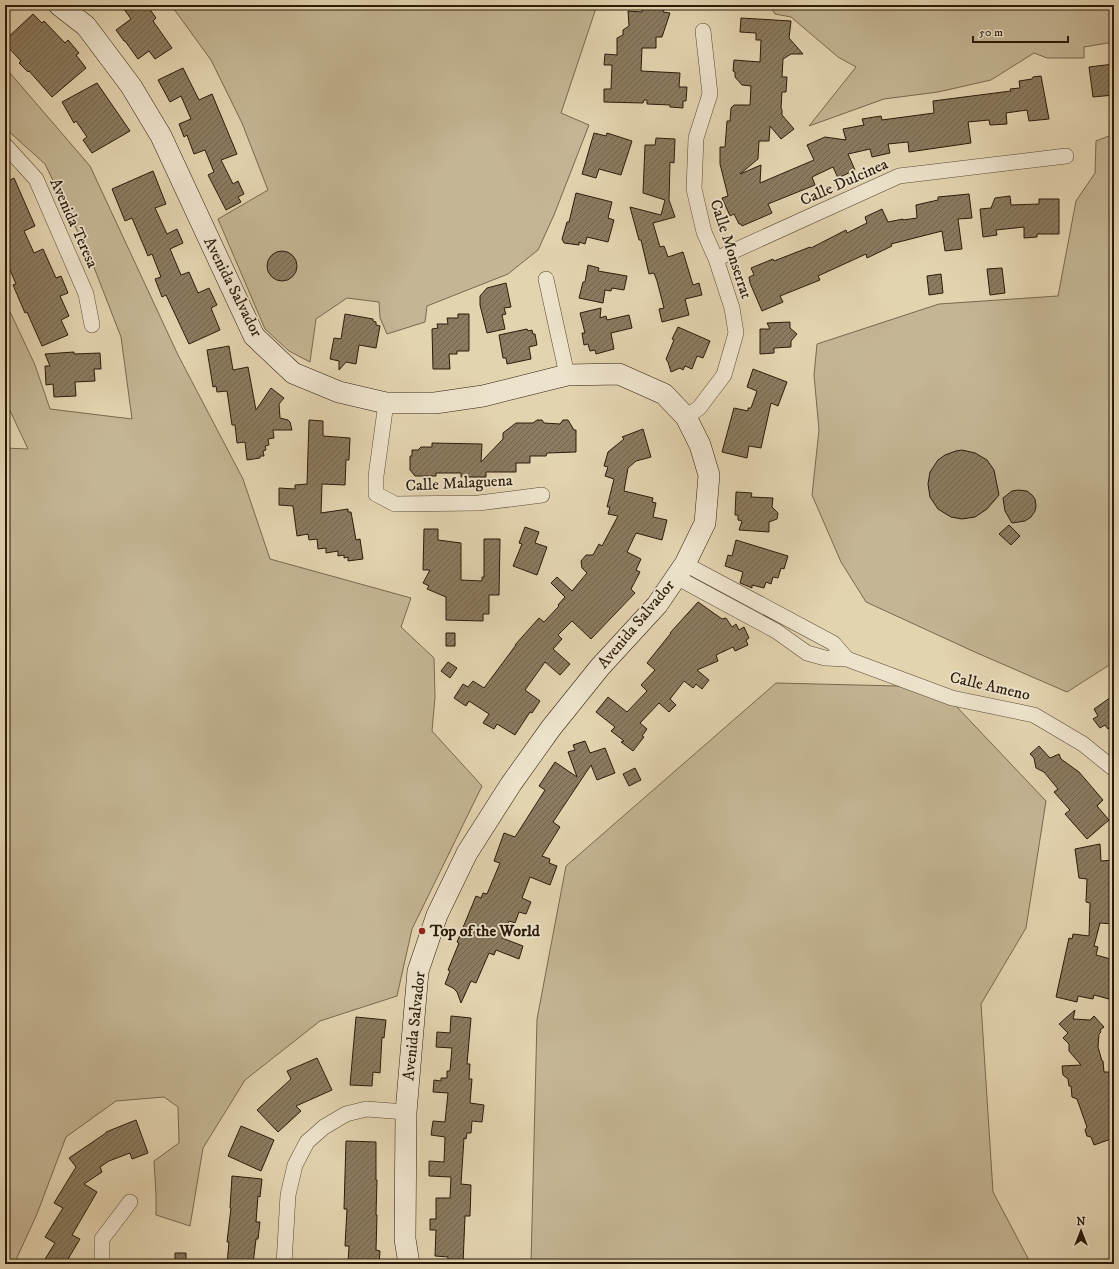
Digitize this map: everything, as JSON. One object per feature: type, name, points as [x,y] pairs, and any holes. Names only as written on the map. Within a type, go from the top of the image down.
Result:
[{"type":"street","name":"Avenida Salvador","points":[[59,5],[86,26],[131,86],[157,129],[254,336],[293,373],[339,392],[386,403],[435,403],[482,396],[567,375],[619,374],[664,394],[686,417],[700,445],[709,475],[705,523],[681,570],[657,605],[600,667],[551,728],[511,784],[467,853],[437,915],[418,971],[406,1112],[405,1239],[409,1264]]},
{"type":"street","name":"Calle Monserrat","points":[[686,417],[700,408],[724,376],[736,333],[732,308],[716,260],[704,232],[694,189],[696,138],[710,94],[703,31]]},
{"type":"street","name":"Avenida Teresa","points":[[5,145],[36,179],[86,294],[92,325]]},
{"type":"street","name":"Calle Dulcinea","points":[[716,260],[899,176],[1066,156]]},
{"type":"street","points":[[546,279],[567,375]]},
{"type":"street","name":"Calle Malaguena","points":[[386,403],[376,476],[376,494],[395,504],[479,503],[542,495]]},
{"type":"street","name":"Calle Ameno","points":[[681,570],[776,631],[807,653],[825,658],[847,658],[952,698],[1034,715],[1083,744],[1114,769]]},
{"type":"street","name":"Calle Ameno","points":[[681,570],[833,643],[847,658]]},
{"type":"street","points":[[284,1264],[288,1195],[295,1165],[307,1142],[324,1127],[346,1114],[366,1109],[406,1112]]},
{"type":"street","points":[[102,1264],[102,1239],[130,1202]]},
{"type":"shaded area","points":[[171,5],[597,5],[561,113],[589,125],[554,215],[538,250],[508,274],[427,306],[425,322],[387,334],[380,318],[379,302],[347,298],[316,319],[310,362],[289,351],[265,329],[218,219],[268,190],[242,123],[211,60]]},
{"type":"shaded area","points":[[770,5],[1114,5],[1114,42],[1084,47],[1084,58],[1047,58],[1034,53],[991,80],[938,92],[884,99],[809,126],[856,67],[838,57],[791,17],[775,14]]},
{"type":"shaded area","points":[[5,65],[10,73],[90,166],[178,355],[243,479],[270,559],[411,598],[401,627],[434,658],[435,697],[432,731],[482,786],[412,929],[397,996],[320,1021],[245,1080],[203,1148],[190,1226],[156,1215],[154,1161],[179,1143],[178,1107],[164,1097],[116,1101],[66,1137],[37,1214],[14,1264],[5,1264],[5,1041],[9,1038],[5,1012],[5,448],[28,449],[5,400],[5,301],[35,365],[50,409],[132,419],[121,337],[90,257],[45,164],[5,128]]},
{"type":"shaded area","points":[[1114,134],[1114,662],[1067,692],[866,602],[841,562],[812,495],[819,430],[814,375],[817,344],[939,304],[1058,296],[1076,201],[1095,173],[1096,141]]},
{"type":"shaded area","points":[[776,683],[938,687],[1046,801],[1026,928],[981,1004],[993,1192],[1031,1264],[531,1264],[537,1019],[566,866]]},
{"type":"building","points":[[121,5],[147,5],[156,18],[153,21],[172,48],[155,59],[149,51],[138,59],[116,30],[131,19]]},
{"type":"building","points":[[642,5],[667,5],[663,12],[670,13],[662,37],[656,37],[656,48],[642,48],[641,71],[680,73],[679,87],[687,87],[686,101],[683,101],[683,108],[670,107],[670,105],[647,104],[647,100],[644,100],[643,103],[604,102],[604,89],[611,89],[612,65],[604,65],[605,54],[617,55],[617,38],[623,35],[623,30],[629,26],[628,11],[642,12]]},
{"type":"building","points":[[33,14],[42,23],[44,21],[65,43],[68,40],[79,53],[76,55],[86,68],[52,97],[29,71],[28,72],[19,63],[21,61],[5,44],[5,40]]},
{"type":"building","points":[[741,18],[791,21],[789,38],[803,54],[791,54],[783,59],[782,77],[787,77],[786,92],[782,92],[782,115],[794,129],[781,139],[770,126],[769,141],[759,141],[758,159],[740,174],[761,165],[760,183],[814,160],[807,145],[825,137],[846,140],[843,129],[864,125],[862,119],[881,116],[882,120],[934,113],[933,101],[1011,91],[1010,89],[1020,88],[1019,81],[1032,79],[1033,77],[1041,76],[1049,119],[1029,121],[1027,110],[1006,113],[1007,124],[990,125],[989,120],[968,122],[971,143],[909,152],[908,142],[888,144],[890,153],[872,157],[870,149],[848,154],[855,170],[838,178],[833,167],[812,177],[815,185],[768,204],[772,213],[742,226],[739,224],[734,214],[730,216],[722,198],[728,196],[720,164],[720,147],[725,147],[727,121],[730,121],[731,108],[734,105],[750,105],[751,86],[742,85],[735,77],[735,72],[733,71],[734,60],[760,62],[761,40],[756,40],[756,33],[740,32]]},
{"type":"building","points":[[1114,64],[1114,95],[1093,97],[1089,67]]},
{"type":"building","points":[[183,68],[199,100],[212,94],[237,154],[221,160],[233,184],[238,181],[244,194],[238,197],[241,202],[226,210],[208,175],[214,172],[205,150],[194,154],[187,135],[184,137],[179,124],[191,119],[181,96],[170,102],[158,80]]},
{"type":"building","points":[[97,83],[130,131],[92,153],[83,140],[87,137],[76,121],[74,123],[62,102]]},
{"type":"building","points":[[594,133],[606,136],[607,133],[632,141],[621,175],[599,169],[596,178],[582,174]]},
{"type":"building","points":[[656,138],[675,139],[674,163],[670,162],[669,200],[675,217],[653,223],[660,247],[664,246],[668,257],[683,252],[693,285],[699,283],[702,295],[685,299],[689,315],[662,322],[659,309],[664,308],[657,281],[654,273],[649,274],[641,240],[639,240],[630,207],[661,215],[665,200],[643,193],[645,145],[655,145]]},
{"type":"building","points":[[153,171],[166,204],[155,208],[167,234],[177,229],[183,243],[170,249],[181,275],[189,272],[198,293],[209,288],[217,305],[211,308],[220,330],[189,344],[166,295],[162,297],[155,279],[161,277],[152,254],[148,256],[132,218],[125,221],[112,189]]},
{"type":"building","points":[[14,178],[35,226],[24,231],[34,253],[43,249],[56,278],[61,276],[68,293],[60,296],[69,316],[61,320],[68,335],[42,346],[13,285],[16,284],[5,258],[5,183]]},
{"type":"building","points":[[576,193],[612,202],[608,218],[614,220],[608,242],[587,237],[585,244],[579,242],[579,245],[564,243],[562,239],[567,222],[569,222]]},
{"type":"building","points":[[969,194],[972,218],[958,219],[962,249],[945,251],[942,231],[891,244],[892,246],[867,258],[866,254],[818,276],[820,280],[780,296],[783,302],[762,311],[750,283],[749,277],[754,275],[751,268],[773,259],[774,261],[810,247],[811,248],[846,230],[847,233],[867,223],[865,217],[882,209],[888,222],[917,218],[916,205],[938,200],[938,197]]},
{"type":"building","points":[[1010,196],[1011,205],[1039,204],[1039,199],[1059,199],[1059,234],[1037,234],[1037,237],[1024,238],[1024,227],[996,230],[997,235],[983,237],[980,209],[991,208],[995,198]]},
{"type":"building","points":[[282,251],[293,255],[297,266],[293,277],[282,281],[271,277],[267,266],[271,255]]},
{"type":"building","points":[[588,265],[599,268],[598,271],[627,276],[624,290],[612,288],[611,291],[605,290],[603,303],[579,298],[583,282],[585,282]]},
{"type":"building","points":[[1002,268],[1005,293],[990,295],[987,269]]},
{"type":"building","points":[[941,274],[943,293],[929,295],[927,276]]},
{"type":"building","points":[[506,283],[511,307],[504,308],[506,314],[502,315],[505,329],[487,333],[480,305],[480,296],[487,288]]},
{"type":"building","points":[[601,308],[600,318],[606,316],[607,320],[629,315],[632,328],[611,333],[614,349],[596,354],[595,350],[590,351],[588,344],[584,345],[582,333],[585,333],[580,313]]},
{"type":"building","points":[[345,314],[373,319],[373,321],[376,322],[376,325],[380,326],[376,348],[359,345],[356,364],[346,362],[339,370],[339,361],[330,359],[334,338],[341,339]]},
{"type":"building","points":[[458,314],[469,314],[469,351],[457,351],[457,354],[449,354],[450,369],[433,369],[432,329],[438,328],[437,324],[448,324],[447,318],[458,318]]},
{"type":"building","points":[[790,322],[790,328],[797,334],[791,341],[791,347],[774,348],[774,353],[760,354],[760,329],[770,329],[767,323]]},
{"type":"building","points":[[678,327],[710,341],[703,358],[697,356],[692,369],[685,366],[683,370],[680,368],[671,372],[666,359],[674,340],[672,339]]},
{"type":"building","points":[[527,329],[528,331],[532,330],[533,334],[535,334],[537,345],[529,347],[531,359],[507,364],[506,358],[503,358],[499,335]]},
{"type":"building","points":[[229,346],[233,370],[248,367],[256,410],[271,388],[284,398],[279,404],[280,418],[290,422],[292,430],[273,430],[274,438],[268,439],[269,445],[265,446],[266,450],[263,451],[264,456],[260,456],[260,458],[247,460],[245,442],[237,443],[235,425],[232,425],[227,391],[217,392],[216,386],[213,387],[207,350]]},
{"type":"building","points":[[74,352],[74,354],[100,353],[101,369],[94,369],[95,381],[75,382],[76,396],[54,397],[53,384],[46,385],[45,366],[50,366],[45,354]]},
{"type":"building","points":[[753,369],[787,382],[778,406],[771,403],[761,448],[749,446],[747,458],[722,452],[734,408],[748,411],[748,408],[751,408],[757,391],[747,387]]},
{"type":"building","points":[[309,420],[323,421],[323,436],[350,438],[349,460],[346,460],[345,485],[322,484],[321,513],[348,509],[348,512],[351,512],[356,540],[360,539],[363,559],[348,561],[348,557],[344,558],[344,555],[338,556],[338,551],[326,553],[326,548],[318,549],[317,539],[309,540],[308,534],[297,536],[293,506],[279,505],[279,488],[295,489],[295,485],[307,484]]},
{"type":"building","points":[[537,420],[542,420],[544,423],[560,424],[563,420],[568,420],[574,430],[576,430],[576,452],[547,453],[546,456],[530,456],[530,463],[516,463],[516,472],[486,472],[486,477],[461,477],[461,473],[436,473],[436,476],[415,476],[410,470],[410,456],[412,456],[412,450],[418,450],[421,447],[432,447],[432,443],[482,444],[481,462],[503,439],[503,433],[516,423],[533,423]]},
{"type":"building","points":[[643,429],[651,457],[636,461],[628,468],[624,491],[653,498],[652,502],[656,503],[653,517],[667,520],[662,540],[636,533],[627,552],[641,559],[636,570],[640,572],[631,589],[635,593],[591,639],[572,621],[558,635],[562,639],[553,649],[570,664],[560,675],[545,662],[525,690],[540,701],[532,713],[530,712],[515,735],[497,724],[494,729],[483,723],[489,714],[469,701],[466,706],[454,698],[463,684],[468,687],[473,681],[484,688],[515,645],[539,618],[544,622],[559,606],[558,605],[565,597],[551,583],[557,577],[572,591],[587,573],[582,568],[581,561],[586,555],[593,555],[599,544],[602,546],[618,516],[608,514],[610,507],[607,507],[614,479],[605,476],[608,467],[604,466],[608,452],[624,439],[622,437]]},
{"type":"building","points":[[962,450],[975,453],[987,460],[994,470],[999,495],[987,509],[975,517],[962,519],[951,517],[938,509],[930,497],[928,484],[930,472],[938,460],[945,455]]},
{"type":"building","points":[[1012,491],[1027,491],[1032,495],[1035,499],[1036,506],[1031,517],[1025,521],[1012,523],[1005,511],[1003,498]]},
{"type":"building","points":[[736,492],[752,493],[751,497],[773,498],[772,507],[778,513],[777,519],[769,522],[769,532],[739,530],[742,521],[738,520],[738,515],[735,515]]},
{"type":"building","points":[[1009,525],[1020,536],[1011,545],[999,534]]},
{"type":"building","points":[[525,527],[539,532],[535,543],[547,547],[537,575],[513,566],[522,544],[519,543]]},
{"type":"building","points":[[424,529],[438,529],[438,540],[461,543],[461,580],[482,581],[482,577],[484,577],[484,539],[500,539],[499,595],[489,595],[489,614],[483,614],[483,621],[446,620],[446,597],[427,589],[429,586],[423,583],[430,570],[423,570]]},
{"type":"building","points":[[736,540],[788,556],[784,569],[781,568],[778,578],[773,577],[771,584],[766,582],[764,588],[752,585],[752,588],[740,583],[743,572],[725,566],[728,555],[732,556]]},
{"type":"building","points":[[698,602],[722,619],[726,618],[732,627],[736,624],[739,630],[744,627],[749,638],[746,640],[748,645],[735,651],[733,647],[716,655],[718,661],[697,670],[709,680],[702,689],[696,684],[693,688],[684,681],[670,699],[676,705],[669,712],[659,703],[640,723],[647,729],[642,736],[644,737],[633,751],[621,742],[624,741],[611,731],[615,727],[596,712],[608,697],[627,712],[647,691],[641,685],[655,670],[647,663],[670,633]]},
{"type":"building","points":[[446,633],[455,633],[455,646],[446,646]]},
{"type":"building","points":[[448,662],[457,668],[450,678],[441,671]]},
{"type":"building","points":[[1114,695],[1114,724],[1108,729],[1105,725],[1100,728],[1093,719],[1098,716],[1094,709]]},
{"type":"building","points":[[585,741],[590,753],[605,748],[615,773],[597,780],[591,765],[553,822],[560,827],[542,856],[550,859],[549,863],[557,866],[550,885],[530,877],[522,898],[531,902],[526,914],[519,912],[515,923],[509,921],[502,938],[523,946],[519,959],[496,950],[494,955],[489,953],[476,983],[471,981],[461,1003],[457,992],[445,984],[450,971],[448,970],[459,943],[457,942],[476,896],[481,898],[483,893],[487,894],[500,863],[494,861],[504,833],[515,837],[545,790],[539,786],[555,762],[577,777],[568,752],[575,750],[573,745]]},
{"type":"building","points":[[1039,746],[1050,758],[1059,754],[1061,759],[1079,772],[1103,800],[1097,806],[1109,820],[1087,839],[1065,814],[1070,810],[1054,792],[1058,789],[1044,772],[1036,768],[1034,758],[1030,754]]},
{"type":"building","points":[[635,768],[641,780],[629,786],[623,774]]},
{"type":"building","points":[[1100,844],[1101,861],[1114,860],[1114,924],[1100,923],[1094,946],[1098,947],[1096,955],[1114,960],[1114,982],[1109,999],[1094,995],[1093,999],[1078,996],[1077,1002],[1056,997],[1069,938],[1072,939],[1073,934],[1089,936],[1090,903],[1086,902],[1087,879],[1079,878],[1075,849]]},
{"type":"building","points":[[1075,1010],[1073,1019],[1090,1020],[1094,1016],[1104,1027],[1100,1030],[1101,1032],[1099,1034],[1098,1047],[1103,1061],[1104,1072],[1109,1072],[1111,1100],[1114,1098],[1114,1138],[1094,1145],[1091,1137],[1087,1136],[1085,1130],[1087,1127],[1077,1099],[1072,1097],[1071,1086],[1069,1086],[1068,1079],[1063,1075],[1062,1066],[1081,1065],[1069,1051],[1069,1044],[1063,1038],[1068,1033],[1059,1024]]},
{"type":"building","points":[[451,1016],[471,1018],[467,1064],[470,1064],[469,1079],[472,1079],[470,1103],[484,1105],[482,1122],[472,1121],[471,1133],[467,1133],[466,1139],[464,1138],[461,1184],[471,1185],[470,1216],[465,1216],[463,1264],[448,1264],[448,1257],[435,1256],[436,1230],[430,1230],[430,1219],[436,1219],[436,1198],[450,1198],[451,1177],[429,1176],[429,1161],[444,1162],[445,1137],[431,1135],[433,1121],[445,1122],[448,1093],[433,1092],[434,1080],[441,1081],[441,1078],[447,1078],[447,1071],[450,1071],[452,1048],[436,1047],[437,1032],[450,1033]]},
{"type":"building","points":[[356,1017],[386,1020],[384,1038],[382,1037],[380,1073],[373,1072],[372,1086],[350,1085]]},
{"type":"building","points":[[317,1058],[332,1090],[296,1106],[301,1111],[278,1132],[257,1110],[291,1079],[287,1071]]},
{"type":"building","points":[[136,1120],[148,1153],[132,1159],[130,1153],[109,1161],[100,1167],[102,1172],[84,1184],[97,1192],[72,1235],[80,1239],[65,1264],[42,1264],[55,1243],[45,1237],[63,1208],[54,1203],[76,1167],[69,1158],[106,1132]]},
{"type":"building","points":[[241,1126],[274,1140],[261,1171],[228,1156]]},
{"type":"building","points":[[346,1141],[376,1142],[376,1250],[380,1251],[379,1264],[348,1264],[349,1246],[345,1246],[347,1209],[344,1209]]},
{"type":"building","points":[[232,1176],[262,1179],[260,1197],[258,1196],[256,1222],[260,1222],[253,1264],[227,1264],[229,1242],[227,1242],[231,1208]]},
{"type":"building","points":[[175,1253],[186,1253],[186,1264],[175,1264]]},
{"type":"place","name":"Top of the World","points":[[422,931]]}]
